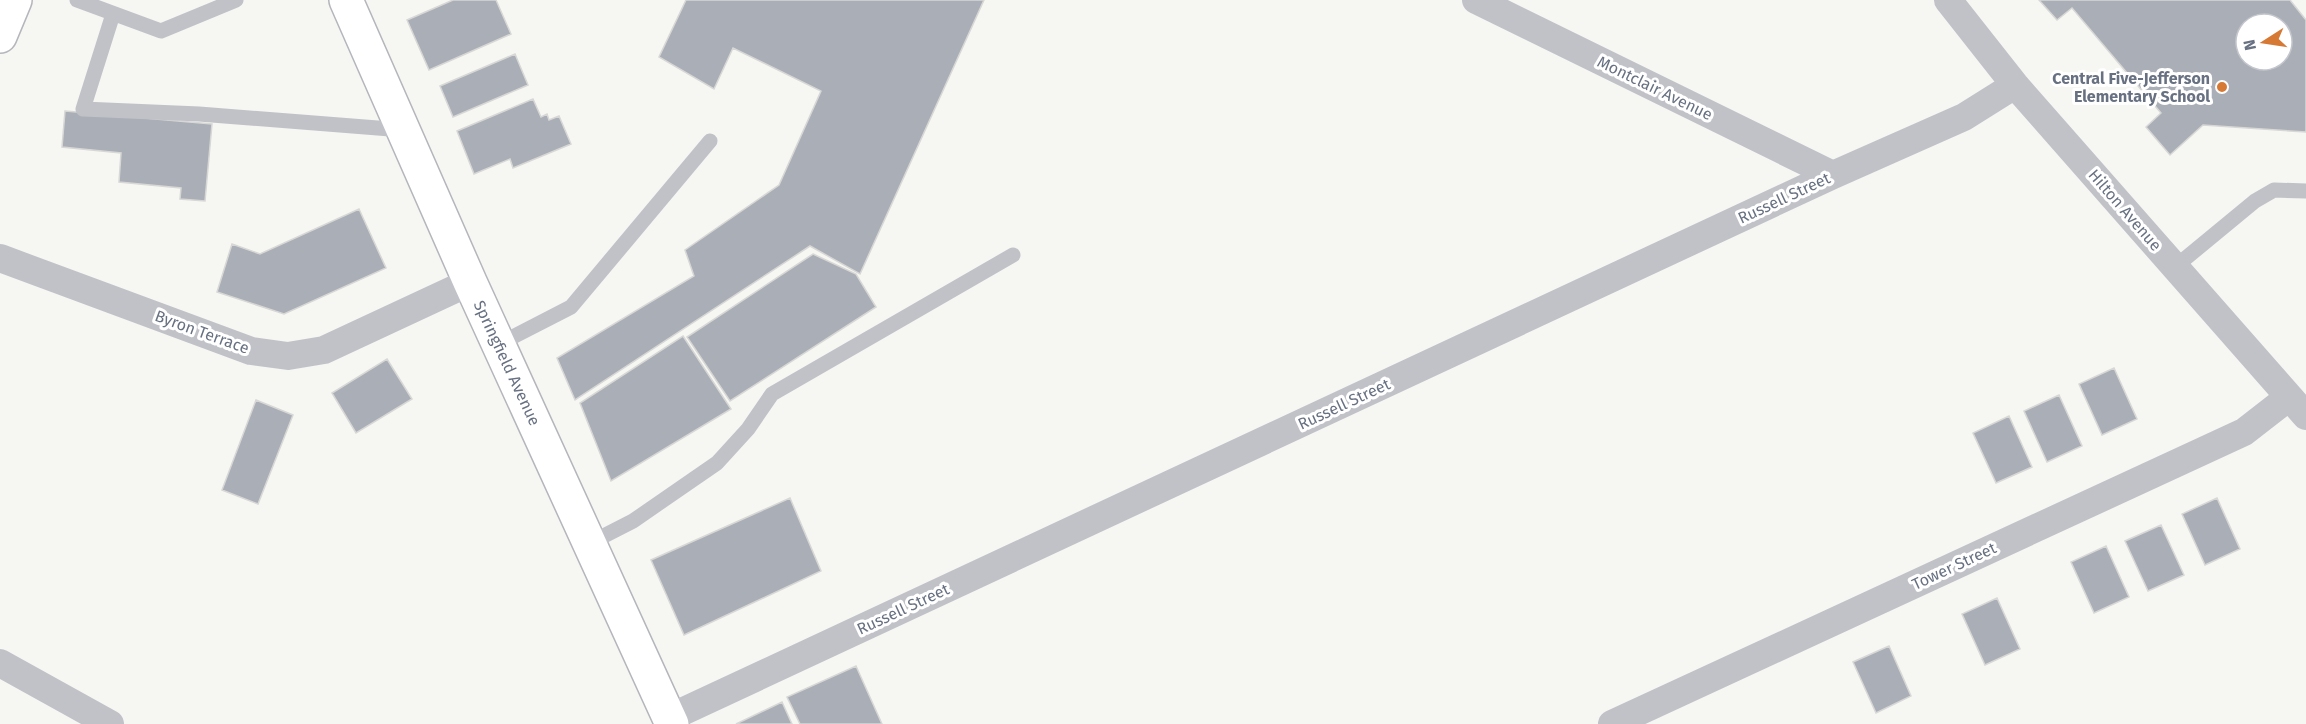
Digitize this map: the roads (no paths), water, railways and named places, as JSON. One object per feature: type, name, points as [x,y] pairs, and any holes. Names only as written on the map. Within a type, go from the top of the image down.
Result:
[{"type":"main road","points":[[0,36],[15,0]]},
{"type":"main road","name":"Springfield Avenue","points":[[346,0],[470,282],[671,721]]},
{"type":"street","name":"Montclair Avenue","points":[[1476,0],[1833,175]]},
{"type":"street","name":"Hilton Avenue","points":[[1948,0],[2015,85],[2297,407]]},
{"type":"street","name":"Russell Street","points":[[671,721],[1833,175],[1964,117],[2015,85]]},
{"type":"street","name":"Byron Terrace","points":[[0,258],[251,351],[288,356],[324,350],[470,282]]},
{"type":"street","name":"Tower Street","points":[[1612,724],[2297,407]]},
{"type":"street","points":[[0,663],[110,724]]},
{"type":"lane","points":[[77,0],[161,31],[236,0]]},
{"type":"lane","points":[[113,14],[83,109],[199,114],[403,130]]},
{"type":"lane","points":[[499,344],[572,307],[710,141]]},
{"type":"lane","points":[[2175,267],[2255,201],[2274,190],[2306,191]]},
{"type":"lane","points":[[590,543],[633,521],[717,463],[748,429],[772,394],[1013,255]]},
{"type":"place","name":"Central Five-Jefferson Elementary School","points":[[2222,87]]}]
